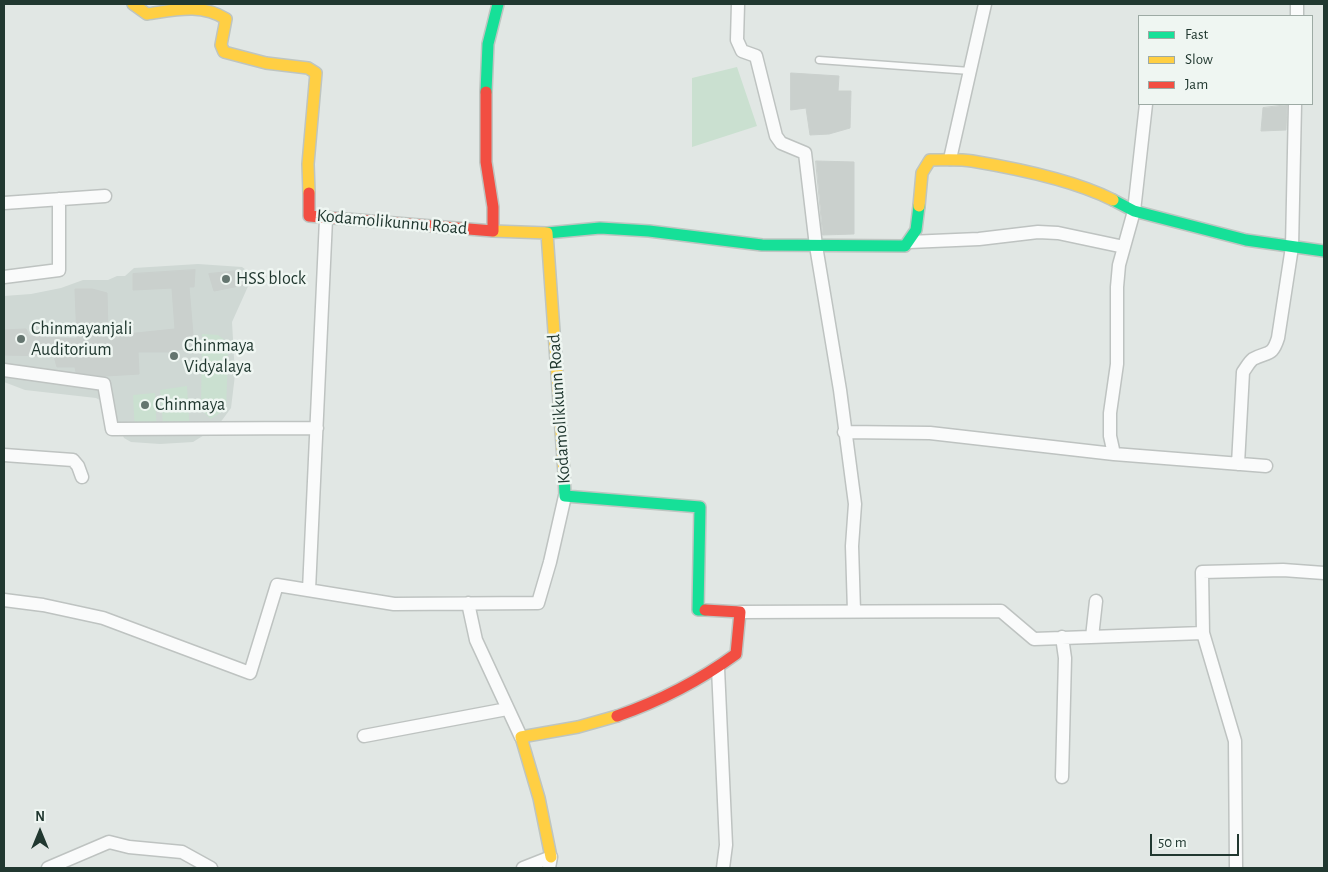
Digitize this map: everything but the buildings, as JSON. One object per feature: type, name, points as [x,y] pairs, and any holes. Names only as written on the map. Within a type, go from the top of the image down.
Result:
[{"type":"street","name":"Kodamolikunnu Road","points":[[133,4],[147,14],[204,8],[218,12],[226,19],[221,45],[224,52],[266,64],[308,68],[316,73],[308,164],[309,216],[326,219],[411,223],[493,231],[494,207],[486,162],[486,99],[488,44],[498,4]]},
{"type":"street","points":[[738,4],[737,40],[742,51],[756,56],[776,136],[781,143],[806,153],[816,246],[840,390],[844,432],[855,504],[852,546],[854,611]]},
{"type":"street","points":[[950,159],[985,4]]},
{"type":"street","points":[[1114,454],[1110,436],[1110,413],[1117,364],[1117,287],[1124,248],[1134,211],[1146,105]]},
{"type":"street","points":[[1238,464],[1243,372],[1252,360],[1266,356],[1275,349],[1292,247],[1295,105]]},
{"type":"street","points":[[493,231],[547,233],[600,228],[649,231],[762,245],[905,246],[915,237],[919,219],[918,202],[922,172],[930,160],[950,159],[971,161],[1031,174],[1097,192],[1134,211],[1246,240],[1324,251]]},
{"type":"street","points":[[4,203],[105,196]]},
{"type":"street","points":[[4,277],[59,270],[59,199]]},
{"type":"street","points":[[309,590],[326,219]]},
{"type":"street","points":[[909,242],[980,239],[1038,232],[1058,233],[1124,248]]},
{"type":"street","name":"Kodamolikkunn Road","points":[[547,233],[565,496],[700,507],[698,610],[740,612]]},
{"type":"street","points":[[4,370],[104,384],[112,429],[317,428]]},
{"type":"street","points":[[844,432],[930,433],[1114,454],[1266,466]]},
{"type":"street","points":[[4,455],[73,460],[78,466],[82,477]]},
{"type":"street","points":[[4,600],[43,605],[103,618],[250,673],[277,585],[394,604],[538,603],[550,562],[565,496]]},
{"type":"street","points":[[1236,868],[1235,741],[1204,633],[1202,572],[1283,570],[1324,573]]},
{"type":"street","points":[[1092,637],[1096,601]]},
{"type":"street","points":[[468,603],[476,640],[521,738],[539,798],[550,863],[523,868]]},
{"type":"street","points":[[521,738],[587,727],[632,712],[718,668],[736,654],[740,612],[1001,611],[1034,638],[1204,633]]},
{"type":"street","points":[[1062,637],[1065,658],[1062,777]]},
{"type":"street","points":[[718,668],[726,845],[723,868]]},
{"type":"street","points":[[364,736],[507,709]]},
{"type":"street","points":[[48,868],[109,842],[129,847],[182,852],[211,868]]},
{"type":"lane","points":[[819,60],[970,71]]},
{"type":"shaded area","points":[[198,264],[242,267],[249,272],[250,282],[232,322],[235,375],[231,408],[217,427],[193,442],[160,444],[131,442],[124,438],[109,405],[96,398],[25,390],[4,382],[4,296],[31,294],[61,288],[83,280],[108,280],[117,276],[125,276],[134,268]]},
{"type":"green space","points":[[737,67],[757,126],[692,147],[692,78]]},
{"type":"green space","points":[[202,334],[218,335],[226,341],[228,355],[226,409],[211,419],[201,410]]},
{"type":"green space","points":[[187,386],[190,434],[164,435],[160,390]]},
{"type":"green space","name":"Chinmaya","points":[[155,393],[157,435],[135,435],[133,395]]},
{"type":"traffic: fast","points":[[486,92],[488,44],[498,4]]},
{"type":"traffic: fast","points":[[1113,200],[1134,211],[1246,240],[1324,251]]},
{"type":"traffic: fast","points":[[547,233],[600,228],[649,231],[762,245],[905,246],[916,230],[919,206]]},
{"type":"traffic: fast","points":[[564,473],[565,496],[700,507],[698,610],[705,610]]},
{"type":"traffic: slow","points":[[133,4],[147,14],[188,9],[197,9],[217,14],[226,19],[221,45],[224,52],[266,63],[308,68],[316,73],[308,164],[309,193]]},
{"type":"traffic: slow","points":[[919,206],[922,173],[930,160],[967,160],[1025,171],[1063,181],[1113,200]]},
{"type":"traffic: slow","points":[[493,231],[547,233],[564,473]]},
{"type":"traffic: slow","points":[[551,857],[539,798],[521,737],[578,727],[617,716]]},
{"type":"traffic: jam","points":[[309,193],[309,216],[493,231],[493,207],[486,162],[486,92]]},
{"type":"traffic: jam","points":[[617,716],[649,704],[679,689],[708,673],[736,654],[740,612],[705,610]]},
{"type":"place","name":"HSS block","points":[[226,279]]},
{"type":"place","name":"Chinmayanjali Auditorium","points":[[21,339]]},
{"type":"place","name":"Chinmaya Vidyalaya","points":[[174,356]]},
{"type":"place","name":"Chinmaya","points":[[145,405]]}]
